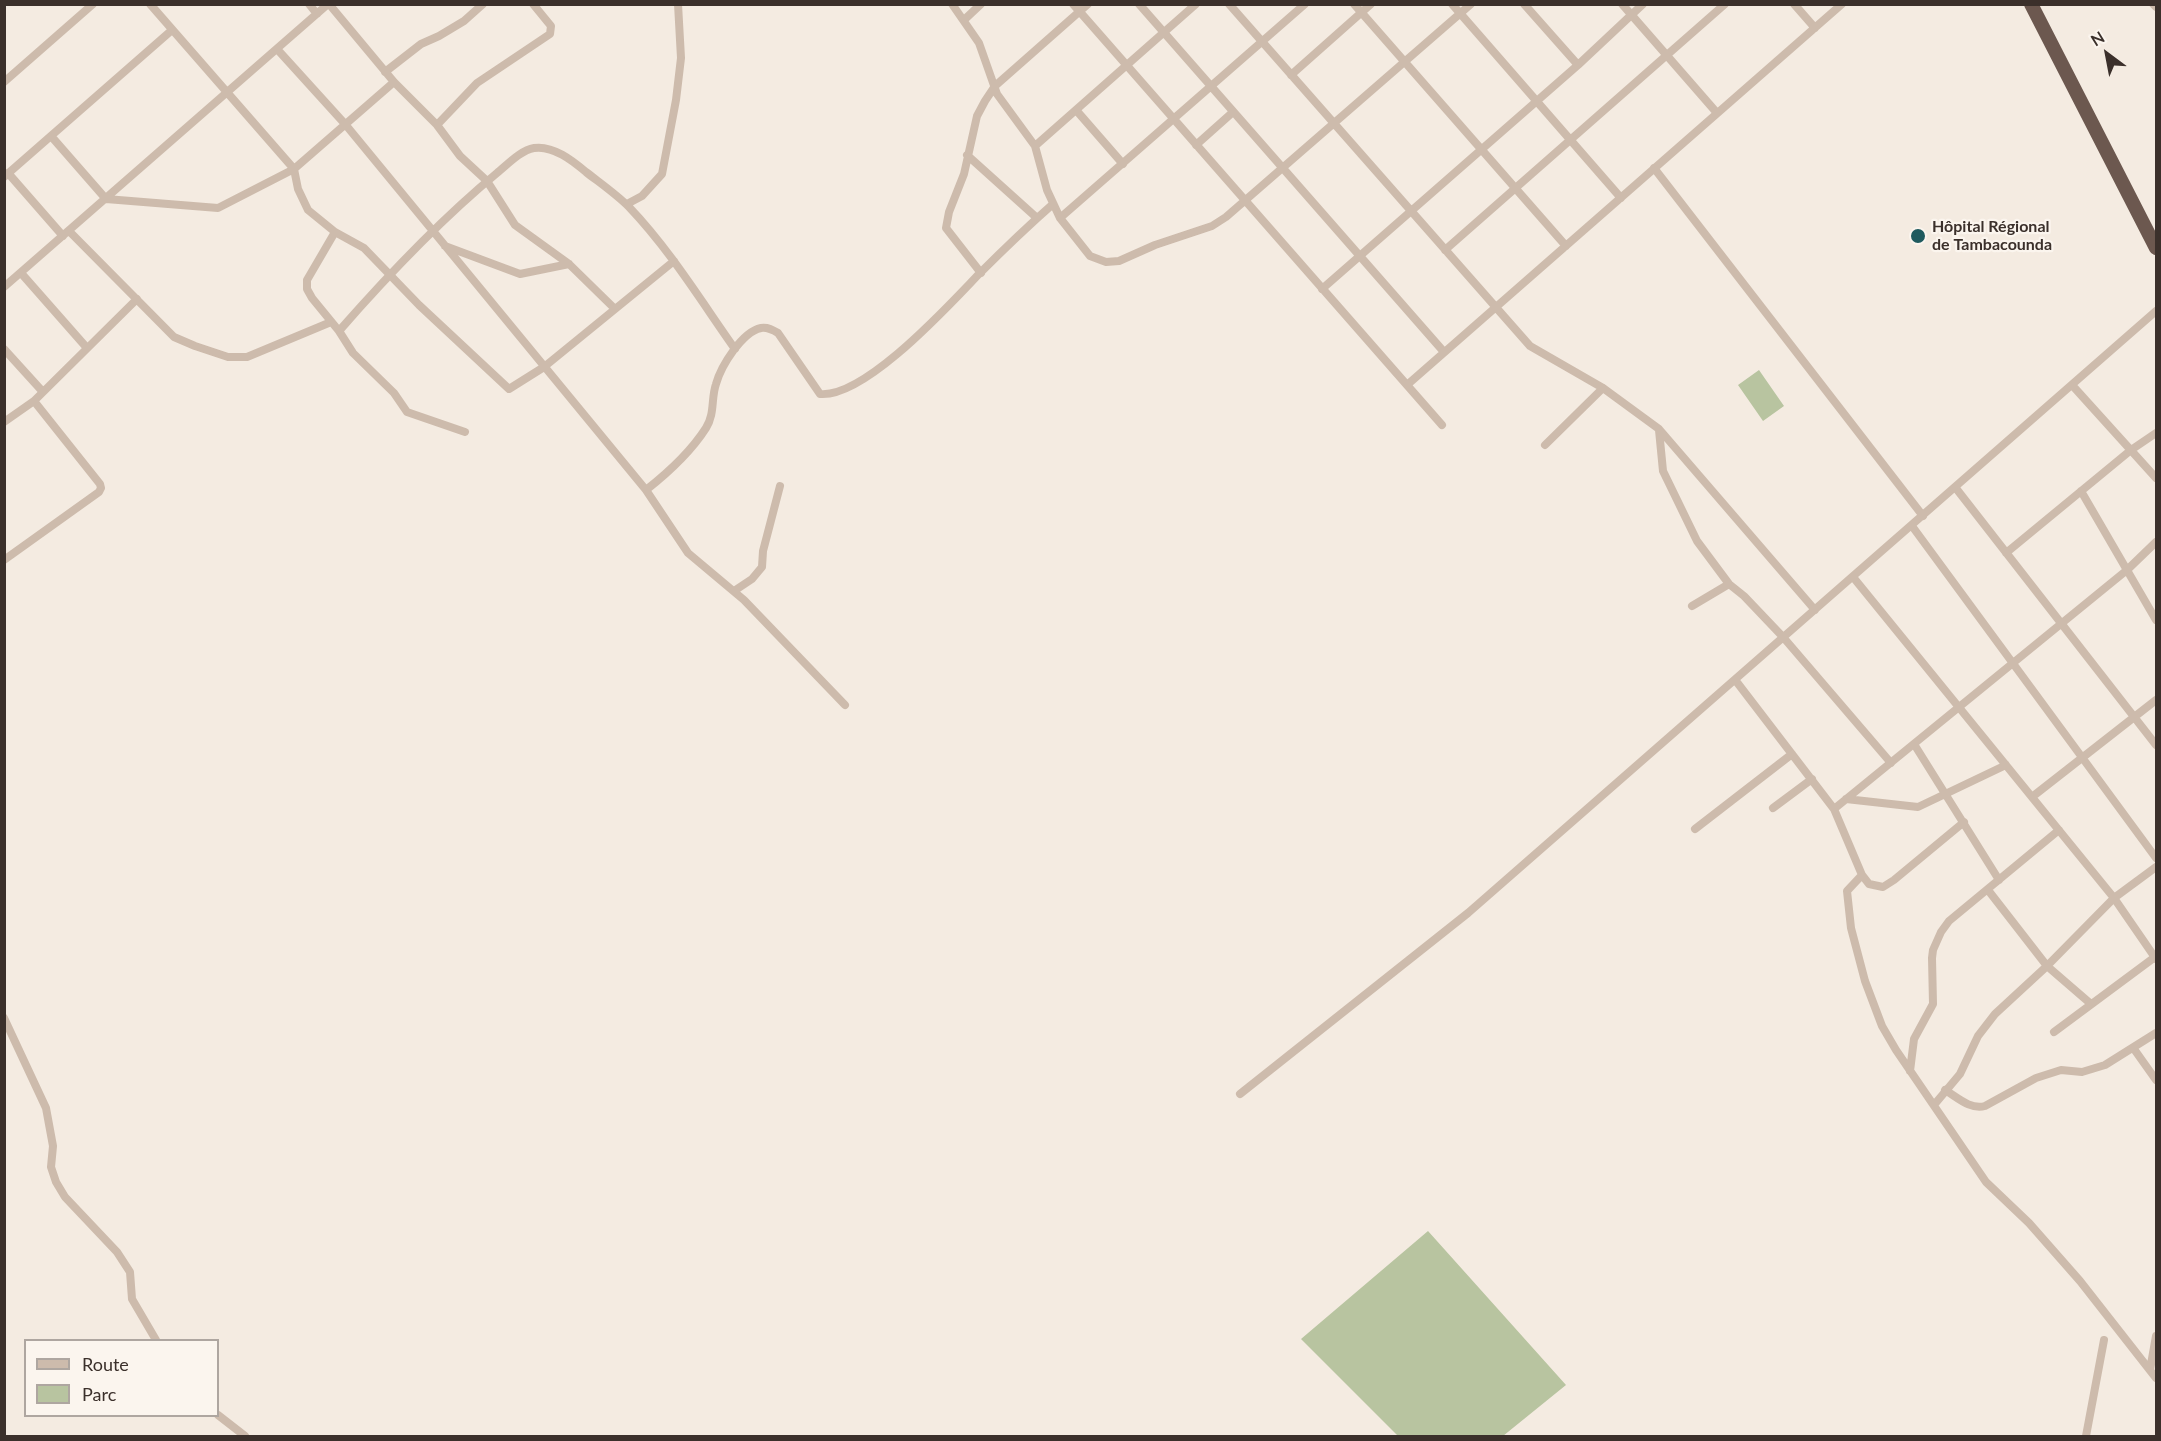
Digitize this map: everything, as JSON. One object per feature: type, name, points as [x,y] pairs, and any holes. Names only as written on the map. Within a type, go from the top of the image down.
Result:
[{"type":"highway","points":[[2031,4],[2157,248]]},
{"type":"street","points":[[4,82],[93,4]]},
{"type":"street","points":[[150,4],[294,169],[298,189],[308,210],[335,232],[364,248],[419,305],[509,389],[543,367],[674,261]]},
{"type":"street","points":[[309,4],[317,14]]},
{"type":"street","points":[[4,287],[328,4],[394,82],[437,125],[460,156],[487,182],[515,225],[569,264],[615,309]]},
{"type":"street","points":[[386,72],[421,44],[464,21],[483,4]]},
{"type":"street","points":[[437,125],[477,83],[550,34],[550,26],[533,4]]},
{"type":"street","points":[[627,204],[642,196],[662,174],[681,58],[678,4]]},
{"type":"street","points":[[952,4],[979,44],[997,94],[1035,146],[1053,204],[1060,218],[1090,256],[1106,261],[1119,261],[1155,245],[1212,226],[1246,201],[1471,4]]},
{"type":"street","points":[[964,20],[981,4]]},
{"type":"street","points":[[1073,4],[1442,425]]},
{"type":"street","points":[[981,273],[946,228],[948,212],[964,174],[977,116],[995,86],[1088,4]]},
{"type":"street","points":[[1138,4],[1444,352]]},
{"type":"street","points":[[1035,146],[1196,4]]},
{"type":"street","points":[[1229,4],[1530,346],[1603,388],[1659,429],[1815,610]]},
{"type":"street","points":[[1060,218],[1305,4]]},
{"type":"street","points":[[1354,4],[1566,246]]},
{"type":"street","points":[[1291,75],[1371,4]]},
{"type":"street","points":[[1452,4],[1621,198]]},
{"type":"street","points":[[1524,4],[1578,65]]},
{"type":"street","points":[[1622,4],[1717,113]]},
{"type":"street","points":[[1322,289],[1578,65],[1643,4]]},
{"type":"street","points":[[1445,250],[1725,4]]},
{"type":"street","points":[[1794,4],[1815,28]]},
{"type":"street","points":[[1407,385],[1842,4]]},
{"type":"street","points":[[2153,4],[2157,7]]},
{"type":"street","points":[[172,30],[6,175],[174,337],[228,357],[247,357],[332,322]]},
{"type":"street","points":[[277,49],[345,124],[646,490],[688,553],[734,591],[845,705]]},
{"type":"street","points":[[51,136],[105,199],[218,208],[294,169],[394,82]]},
{"type":"street","points":[[1076,110],[1123,164]]},
{"type":"street","points":[[1196,145],[1233,112]]},
{"type":"street","points":[[339,331],[389,274],[432,231],[487,182],[532,148],[546,148],[569,158],[627,204],[674,261],[735,349]]},
{"type":"street","points":[[967,155],[1037,218]]},
{"type":"street","points":[[1654,168],[1923,516]]},
{"type":"street","points":[[646,490],[674,469],[706,428],[711,419],[715,385],[723,366],[746,337],[760,328],[771,329],[778,333],[820,394],[838,392],[854,385],[887,362],[1053,204]]},
{"type":"street","points":[[335,232],[307,280],[307,289],[312,298],[339,331],[353,353],[394,393],[407,412],[465,432]]},
{"type":"street","points":[[445,246],[520,274],[569,264]]},
{"type":"street","points":[[21,273],[87,348]]},
{"type":"street","points":[[4,422],[34,401],[137,299]]},
{"type":"street","points":[[1240,1094],[1468,913],[1736,681],[2157,310]]},
{"type":"street","points":[[4,349],[43,392]]},
{"type":"street","points":[[2072,385],[2157,478]]},
{"type":"street","points":[[1545,446],[1603,388]]},
{"type":"street","points":[[4,560],[99,492],[101,488],[34,401]]},
{"type":"street","points":[[1659,429],[1663,471],[1697,541],[1729,584],[1784,637],[1891,763]]},
{"type":"street","points":[[2006,553],[2131,450],[2157,433]]},
{"type":"street","points":[[734,591],[752,579],[762,567],[762,551],[780,486]]},
{"type":"street","points":[[1955,487],[2157,745]]},
{"type":"street","points":[[2081,491],[2155,616]]},
{"type":"street","points":[[1912,525],[2157,858]]},
{"type":"street","points":[[1834,809],[2127,570],[2157,542]]},
{"type":"street","points":[[1853,578],[2114,898],[2156,958],[2054,1032]]},
{"type":"street","points":[[1692,606],[1729,584]]},
{"type":"street","points":[[1736,681],[1834,809],[1862,875],[1869,884],[1883,887],[1894,880],[1964,822]]},
{"type":"street","points":[[2032,797],[2157,700]]},
{"type":"street","points":[[1914,744],[2000,880]]},
{"type":"street","points":[[1695,829],[1792,754]]},
{"type":"street","points":[[1846,799],[1918,807],[2006,765]]},
{"type":"street","points":[[1773,808],[1812,779]]},
{"type":"street","points":[[1910,1071],[1914,1039],[1933,1004],[1932,958],[1937,940],[1949,921],[2059,830]]},
{"type":"street","points":[[1934,1105],[1960,1074],[1985,1024],[2047,966],[2114,898],[2157,867]]},
{"type":"street","points":[[1862,875],[1846,891],[1855,948],[1882,1026],[1986,1182],[2029,1224],[2080,1281],[2157,1378]]},
{"type":"street","points":[[1988,890],[2047,966],[2091,1004]]},
{"type":"street","points":[[4,1018],[46,1108],[53,1146],[51,1167],[56,1182],[65,1197],[117,1252],[130,1272],[132,1299],[155,1339]]},
{"type":"street","points":[[1945,1090],[1978,1108],[1991,1104],[2036,1077],[2066,1069],[2082,1072],[2096,1069],[2134,1049],[2157,1033]]},
{"type":"street","points":[[2134,1049],[2157,1080]]},
{"type":"street","points":[[2150,1370],[2157,1336]]},
{"type":"street","points":[[2086,1437],[2104,1340]]},
{"type":"street","points":[[219,1416],[245,1437]]},
{"type":"green space","points":[[1759,370],[1784,406],[1763,421],[1738,385]]},
{"type":"green space","points":[[1428,1231],[1566,1385],[1503,1436],[1398,1436],[1301,1339]]},
{"type":"place","name":"Hôpital Régional de Tambacounda","points":[[1918,236]]}]
